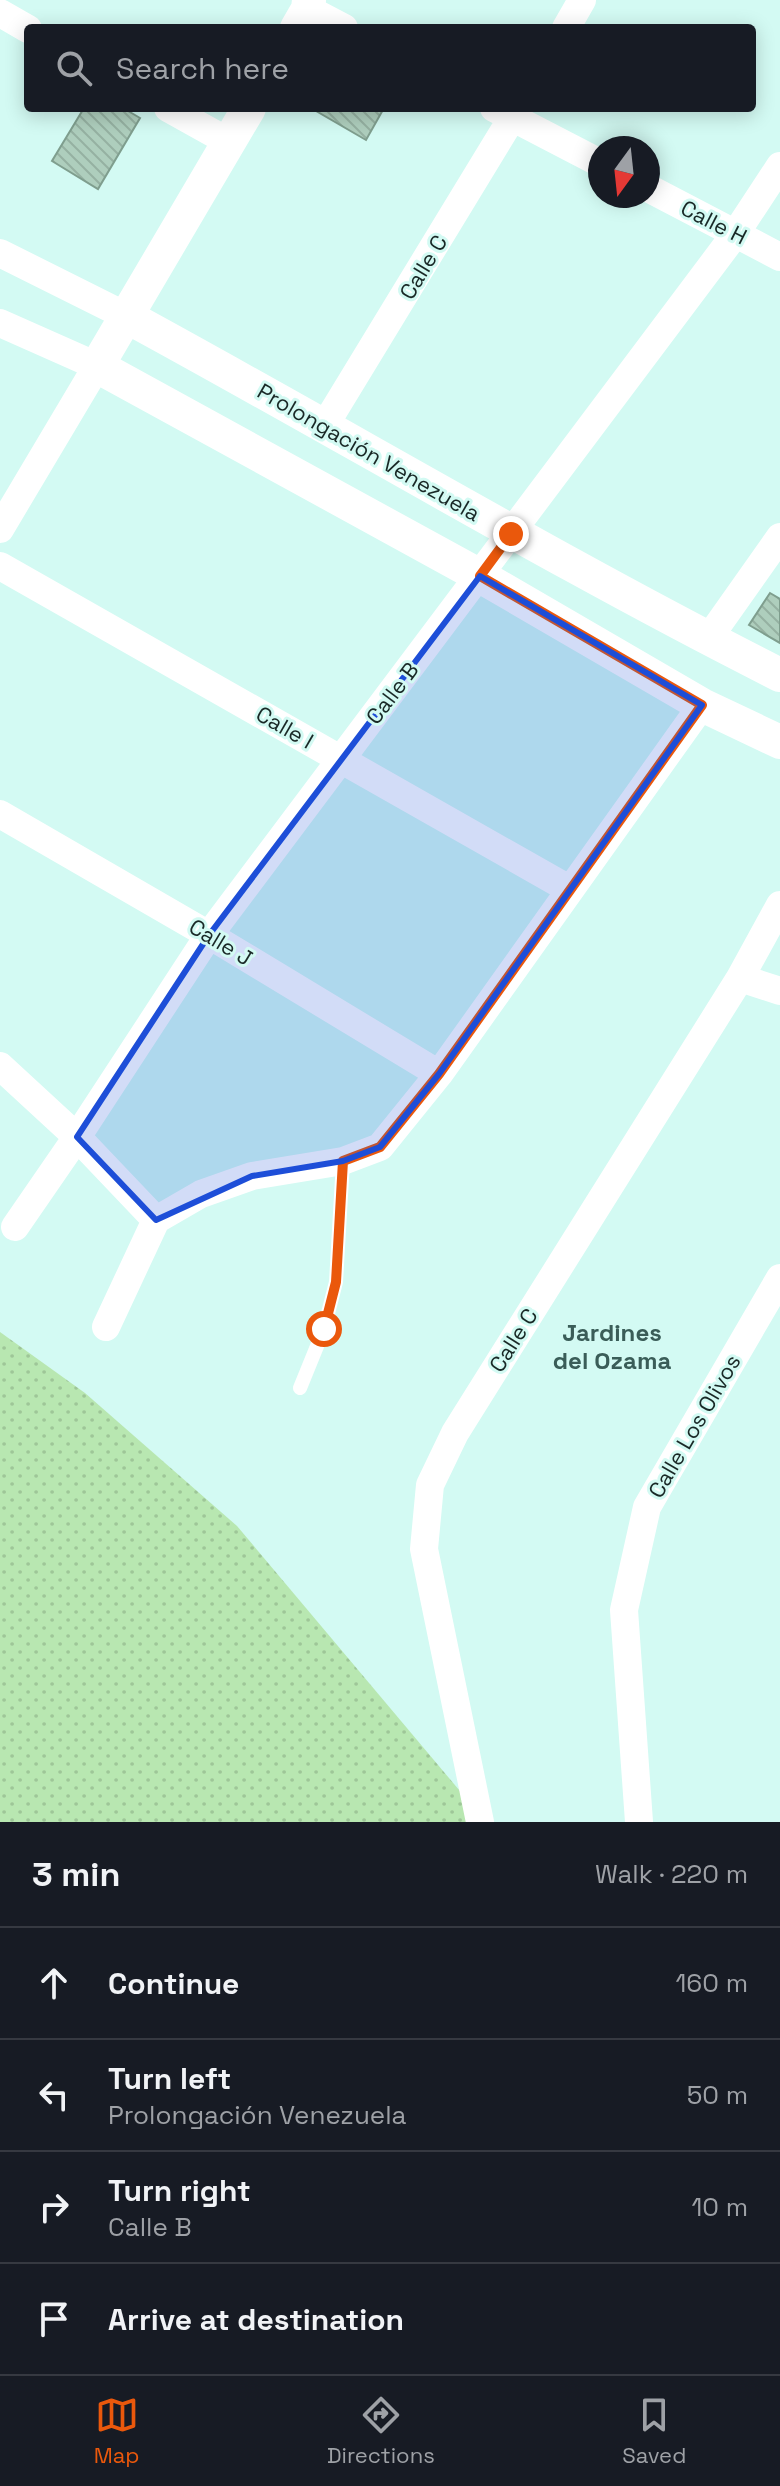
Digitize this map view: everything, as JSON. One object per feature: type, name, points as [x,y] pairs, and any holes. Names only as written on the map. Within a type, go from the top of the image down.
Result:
[{"type":"street","points":[[568,24],[582,0]]},
{"type":"street","points":[[305,12],[334,24]]},
{"type":"street","points":[[0,13],[24,27]]},
{"type":"street","points":[[175,112],[229,142]]},
{"type":"street","points":[[0,529],[247,112]]},
{"type":"street","name":"Calle C","points":[[325,425],[507,112]]},
{"type":"street","points":[[510,112],[588,156]]},
{"type":"street","name":"Calle B","points":[[15,1227],[209,935],[736,233],[780,166]]},
{"type":"street","name":"Calle H","points":[[660,194],[780,257]]},
{"type":"street","name":"Prolongación Venezuela","points":[[0,253],[126,316],[325,425],[511,534],[780,675]]},
{"type":"street","points":[[0,323],[97,366],[480,576],[702,705],[780,742]]},
{"type":"street","points":[[708,639],[780,537]]},
{"type":"street","name":"Calle I","points":[[0,566],[569,889]]},
{"type":"street","points":[[106,1327],[156,1220],[201,1194],[252,1176],[343,1161],[380,1147],[439,1074],[702,705]]},
{"type":"street","name":"Calle J","points":[[0,814],[439,1074]]},
{"type":"street","name":"Calle C","points":[[480,1822],[424,1549],[430,1485],[455,1433],[740,978],[780,905]]},
{"type":"street","points":[[740,978],[780,991]]},
{"type":"street","points":[[0,1066],[77,1137],[156,1220]]},
{"type":"street","name":"Calle Los Olivos","points":[[639,1822],[624,1610],[647,1507],[780,1278]]},
{"type":"lane","points":[[300,1388],[324,1329],[336,1282],[343,1161]]},
{"type":"highlighted area","points":[[480,576],[702,705],[439,1074],[380,1147],[343,1161],[252,1176],[156,1220],[77,1137],[209,935]]},
{"type":"green space","points":[[0,1332],[85,1393],[237,1526],[486,1822],[0,1822]]},
{"type":"building","points":[[82,112],[130,112],[140,118],[98,189],[52,161]]},
{"type":"building","points":[[318,112],[382,112],[366,140]]},
{"type":"building","points":[[770,593],[780,599],[780,643],[749,625]]},
{"type":"district","name":"Jardines del Ozama","points":[[612,1347]]},
{"type":"route","points":[[324,1329],[336,1282],[343,1161],[380,1147],[439,1074],[702,705],[480,576],[511,534]]}]
